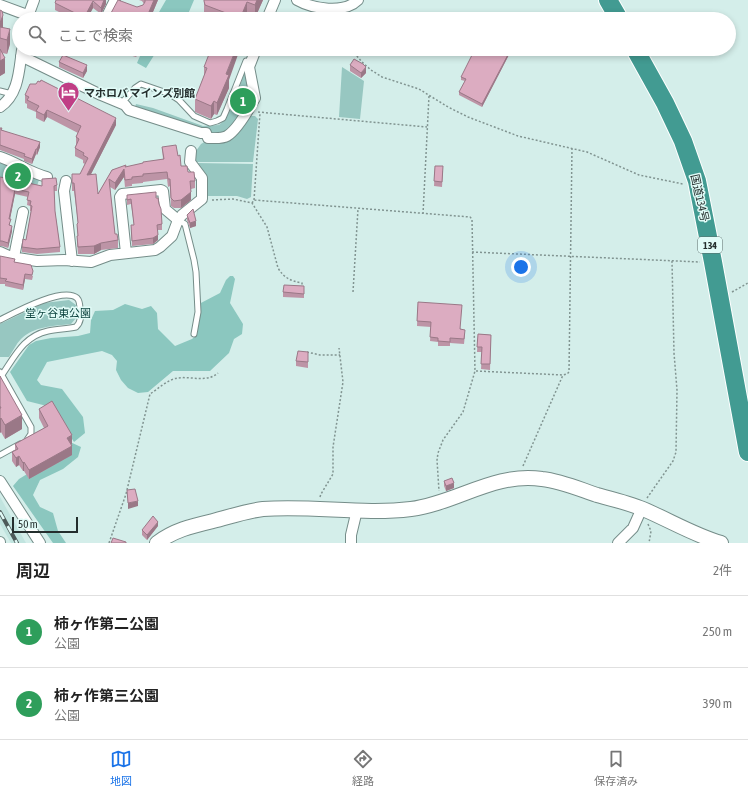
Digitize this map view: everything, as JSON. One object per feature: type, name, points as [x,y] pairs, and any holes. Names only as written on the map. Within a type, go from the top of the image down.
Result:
[{"type":"highway","points":[[608,0],[615,12]]},
{"type":"highway","name":"国道134号","points":[[639,56],[668,109],[683,141],[697,181],[748,452]]},
{"type":"street","points":[[29,12],[34,0]]},
{"type":"street","points":[[270,12],[275,0]]},
{"type":"street","points":[[297,0],[311,6],[334,9],[350,6],[358,0]]},
{"type":"street","points":[[110,12],[118,1]]},
{"type":"street","points":[[0,5],[16,12]]},
{"type":"street","points":[[0,107],[5,104],[16,87],[21,56]]},
{"type":"street","points":[[29,56],[101,95],[125,105],[129,110],[201,133],[206,133],[208,138],[226,136],[233,130],[255,98],[249,67],[253,56]]},
{"type":"street","points":[[0,252],[14,257],[37,261],[57,260],[91,262],[110,255],[148,252],[160,247],[172,236],[178,220],[182,215],[202,199],[202,178],[190,162],[191,151]]},
{"type":"street","points":[[0,157],[46,177]]},
{"type":"street","points":[[66,181],[64,191],[68,197],[72,228],[72,261]]},
{"type":"street","points":[[126,253],[120,197],[122,194],[161,190],[163,191],[165,209],[178,220]]},
{"type":"street","points":[[14,257],[23,212]]},
{"type":"street","points":[[157,543],[171,533],[185,528],[257,510],[278,508],[390,511],[412,509],[442,502],[497,481],[528,477],[551,481],[642,508],[678,526],[721,543]]},
{"type":"street","points":[[0,481],[40,543]]},
{"type":"street","points":[[618,543],[633,528],[642,508]]},
{"type":"street","points":[[351,543],[351,535],[357,510]]},
{"type":"lane","points":[[121,104],[134,88],[141,84],[175,97],[194,116],[210,123],[217,121],[223,118],[249,56]]},
{"type":"lane","points":[[0,91],[12,94]]},
{"type":"lane","points":[[178,220],[185,224],[195,266],[198,312],[194,334]]},
{"type":"lane","points":[[0,320],[33,304],[61,296],[73,296],[76,298],[79,302],[81,317],[79,324],[76,327],[48,330],[23,343],[1,373],[31,427],[32,432],[29,438],[0,455]]},
{"type":"path","points":[[357,56],[371,70],[382,77],[419,89],[468,117],[505,132],[572,148],[603,158],[639,175],[684,184],[697,181]]},
{"type":"path","points":[[423,214],[429,96]]},
{"type":"path","points":[[248,109],[260,113],[427,127]]},
{"type":"path","points":[[252,203],[254,200],[260,113]]},
{"type":"path","points":[[475,371],[563,374],[567,374],[569,372],[572,148]]},
{"type":"path","points":[[202,199],[234,199],[252,203],[266,228],[281,274],[287,279],[302,283],[302,288]]},
{"type":"path","points":[[254,200],[470,217],[472,219],[475,371],[463,412],[443,440],[438,453],[438,482],[442,502]]},
{"type":"path","points":[[354,292],[358,209]]},
{"type":"path","points":[[472,252],[713,262]]},
{"type":"path","points":[[649,543],[651,531],[642,508],[649,494],[673,461],[676,452],[677,390],[674,353],[672,261]]},
{"type":"path","points":[[720,298],[748,283]]},
{"type":"path","points":[[320,509],[321,494],[333,474],[333,448],[343,382],[339,348]]},
{"type":"path","points":[[306,352],[320,355],[340,355]]},
{"type":"path","points":[[109,543],[126,494],[150,394],[167,382],[177,378],[200,379],[214,376],[218,373]]},
{"type":"path","points":[[517,478],[563,374]]},
{"type":"shaded area","points":[[166,0],[194,0],[189,12],[159,12]]},
{"type":"shaded area","points":[[140,56],[154,56],[146,68],[137,63]]},
{"type":"shaded area","points":[[230,276],[233,276],[235,279],[230,303],[243,324],[242,334],[234,339],[229,353],[210,371],[173,371],[148,392],[138,393],[128,388],[121,380],[116,370],[117,361],[112,355],[102,351],[47,362],[37,380],[41,385],[62,389],[83,417],[85,433],[74,442],[51,407],[27,401],[10,372],[29,345],[36,341],[51,338],[78,336],[90,333],[91,320],[95,311],[113,310],[125,304],[142,309],[151,306],[157,313],[158,329],[175,346],[192,339],[197,335],[199,304],[220,293],[226,280]]},
{"type":"shaded area","points":[[68,441],[81,447],[78,457],[63,469],[40,480],[33,495],[40,507],[53,513],[58,531],[66,543],[53,543],[13,486],[19,479],[37,468]]},
{"type":"shaded area","points":[[0,497],[26,543],[11,543],[0,524]]},
{"type":"green space","points":[[342,67],[364,81],[360,119],[339,117]]},
{"type":"green space","points":[[246,68],[252,98],[228,132],[209,136],[134,110],[136,104],[153,108],[203,126],[219,125],[225,120],[233,106]]},
{"type":"green space","points":[[247,116],[255,116],[258,119],[253,162],[196,162],[196,151],[201,144],[208,140],[217,140]]},
{"type":"green space","points":[[0,160],[38,177],[39,180],[36,189],[0,181]]},
{"type":"green space","points":[[196,163],[253,164],[251,197],[247,199],[237,196],[208,196],[205,192]]},
{"type":"green space","name":"堂ヶ谷東公園","points":[[69,300],[76,305],[76,318],[71,324],[44,327],[32,331],[19,341],[9,357],[0,357],[0,324],[44,303]]},
{"type":"building","points":[[56,0],[104,0],[101,8],[93,1],[87,12],[73,12],[55,3]]},
{"type":"building","points":[[118,0],[137,7],[143,5],[145,0],[154,0],[149,12],[112,12]]},
{"type":"building","points":[[204,0],[257,0],[255,5],[247,2],[243,12],[223,12],[205,5]]},
{"type":"building","points":[[0,10],[2,11],[3,15],[0,23]]},
{"type":"building","points":[[0,27],[10,29],[7,40],[0,38]]},
{"type":"building","points":[[0,49],[5,58],[0,61]]},
{"type":"building","points":[[62,56],[65,56],[87,65],[83,73],[59,62]]},
{"type":"building","points":[[208,56],[233,56],[226,74],[229,75],[217,103],[214,101],[211,106],[195,99],[207,68],[204,67]]},
{"type":"building","points":[[472,56],[507,56],[482,104],[459,92],[466,79],[461,77]]},
{"type":"building","points":[[354,59],[366,67],[361,73],[350,65]]},
{"type":"building","points":[[41,80],[116,118],[87,175],[96,174],[98,194],[112,170],[126,165],[125,167],[143,162],[164,159],[162,147],[176,145],[178,156],[180,155],[181,166],[187,166],[188,172],[194,172],[195,181],[190,181],[191,192],[181,200],[174,201],[171,198],[170,179],[168,179],[167,172],[143,174],[143,176],[132,177],[132,179],[125,180],[124,169],[115,183],[109,179],[115,234],[117,234],[118,240],[101,243],[94,246],[78,247],[78,223],[72,174],[80,174],[88,158],[83,155],[84,153],[75,148],[79,139],[76,137],[81,126],[47,110],[44,115],[36,111],[39,106],[27,100],[29,97],[25,95],[30,84],[36,84]]},
{"type":"building","points":[[0,128],[2,128],[1,130],[40,142],[32,159],[24,156],[25,154],[0,145]]},
{"type":"building","points":[[435,166],[443,166],[442,182],[434,181]]},
{"type":"building","points":[[0,177],[42,186],[42,179],[56,178],[57,185],[54,186],[55,211],[60,247],[37,249],[22,247],[23,239],[26,240],[32,206],[30,205],[31,201],[27,200],[29,192],[15,189],[9,219],[11,219],[9,225],[12,226],[8,243],[0,241]]},
{"type":"building","points":[[156,192],[156,198],[158,198],[161,209],[162,224],[157,225],[158,235],[153,238],[132,241],[131,225],[134,225],[131,199],[127,200],[127,195]]},
{"type":"building","points":[[193,209],[196,221],[190,223],[187,215]]},
{"type":"building","points":[[0,256],[15,259],[14,262],[31,265],[33,271],[32,275],[25,274],[23,285],[5,281],[7,279],[0,278]]},
{"type":"building","points":[[284,285],[304,286],[304,294],[283,292]]},
{"type":"building","points":[[418,302],[462,305],[460,329],[465,330],[464,339],[450,338],[450,342],[438,341],[438,338],[430,337],[431,322],[417,321]]},
{"type":"building","points":[[478,334],[491,335],[490,364],[481,364],[482,347],[477,347]]},
{"type":"building","points":[[298,351],[308,352],[308,362],[296,361]]},
{"type":"building","points":[[0,376],[22,415],[5,425],[1,418],[0,419]]},
{"type":"building","points":[[52,401],[72,435],[67,438],[72,446],[29,470],[19,456],[16,458],[12,452],[18,449],[15,444],[48,426],[39,409]]},
{"type":"building","points":[[452,478],[454,483],[446,486],[444,481]]},
{"type":"building","points":[[135,489],[138,501],[128,503],[127,490]]},
{"type":"building","points":[[153,516],[158,522],[147,535],[142,530]]},
{"type":"building","points":[[113,538],[126,542],[126,543],[111,543]]},
{"type":"railway","points":[[0,512],[17,543]]},
{"type":"place","name":"柿ヶ作第二公園","points":[[243,101]]},
{"type":"place","name":"マホロバ マインズ別館","points":[[69,112]]},
{"type":"place","name":"柿ヶ作第三公園","points":[[18,176]]}]
